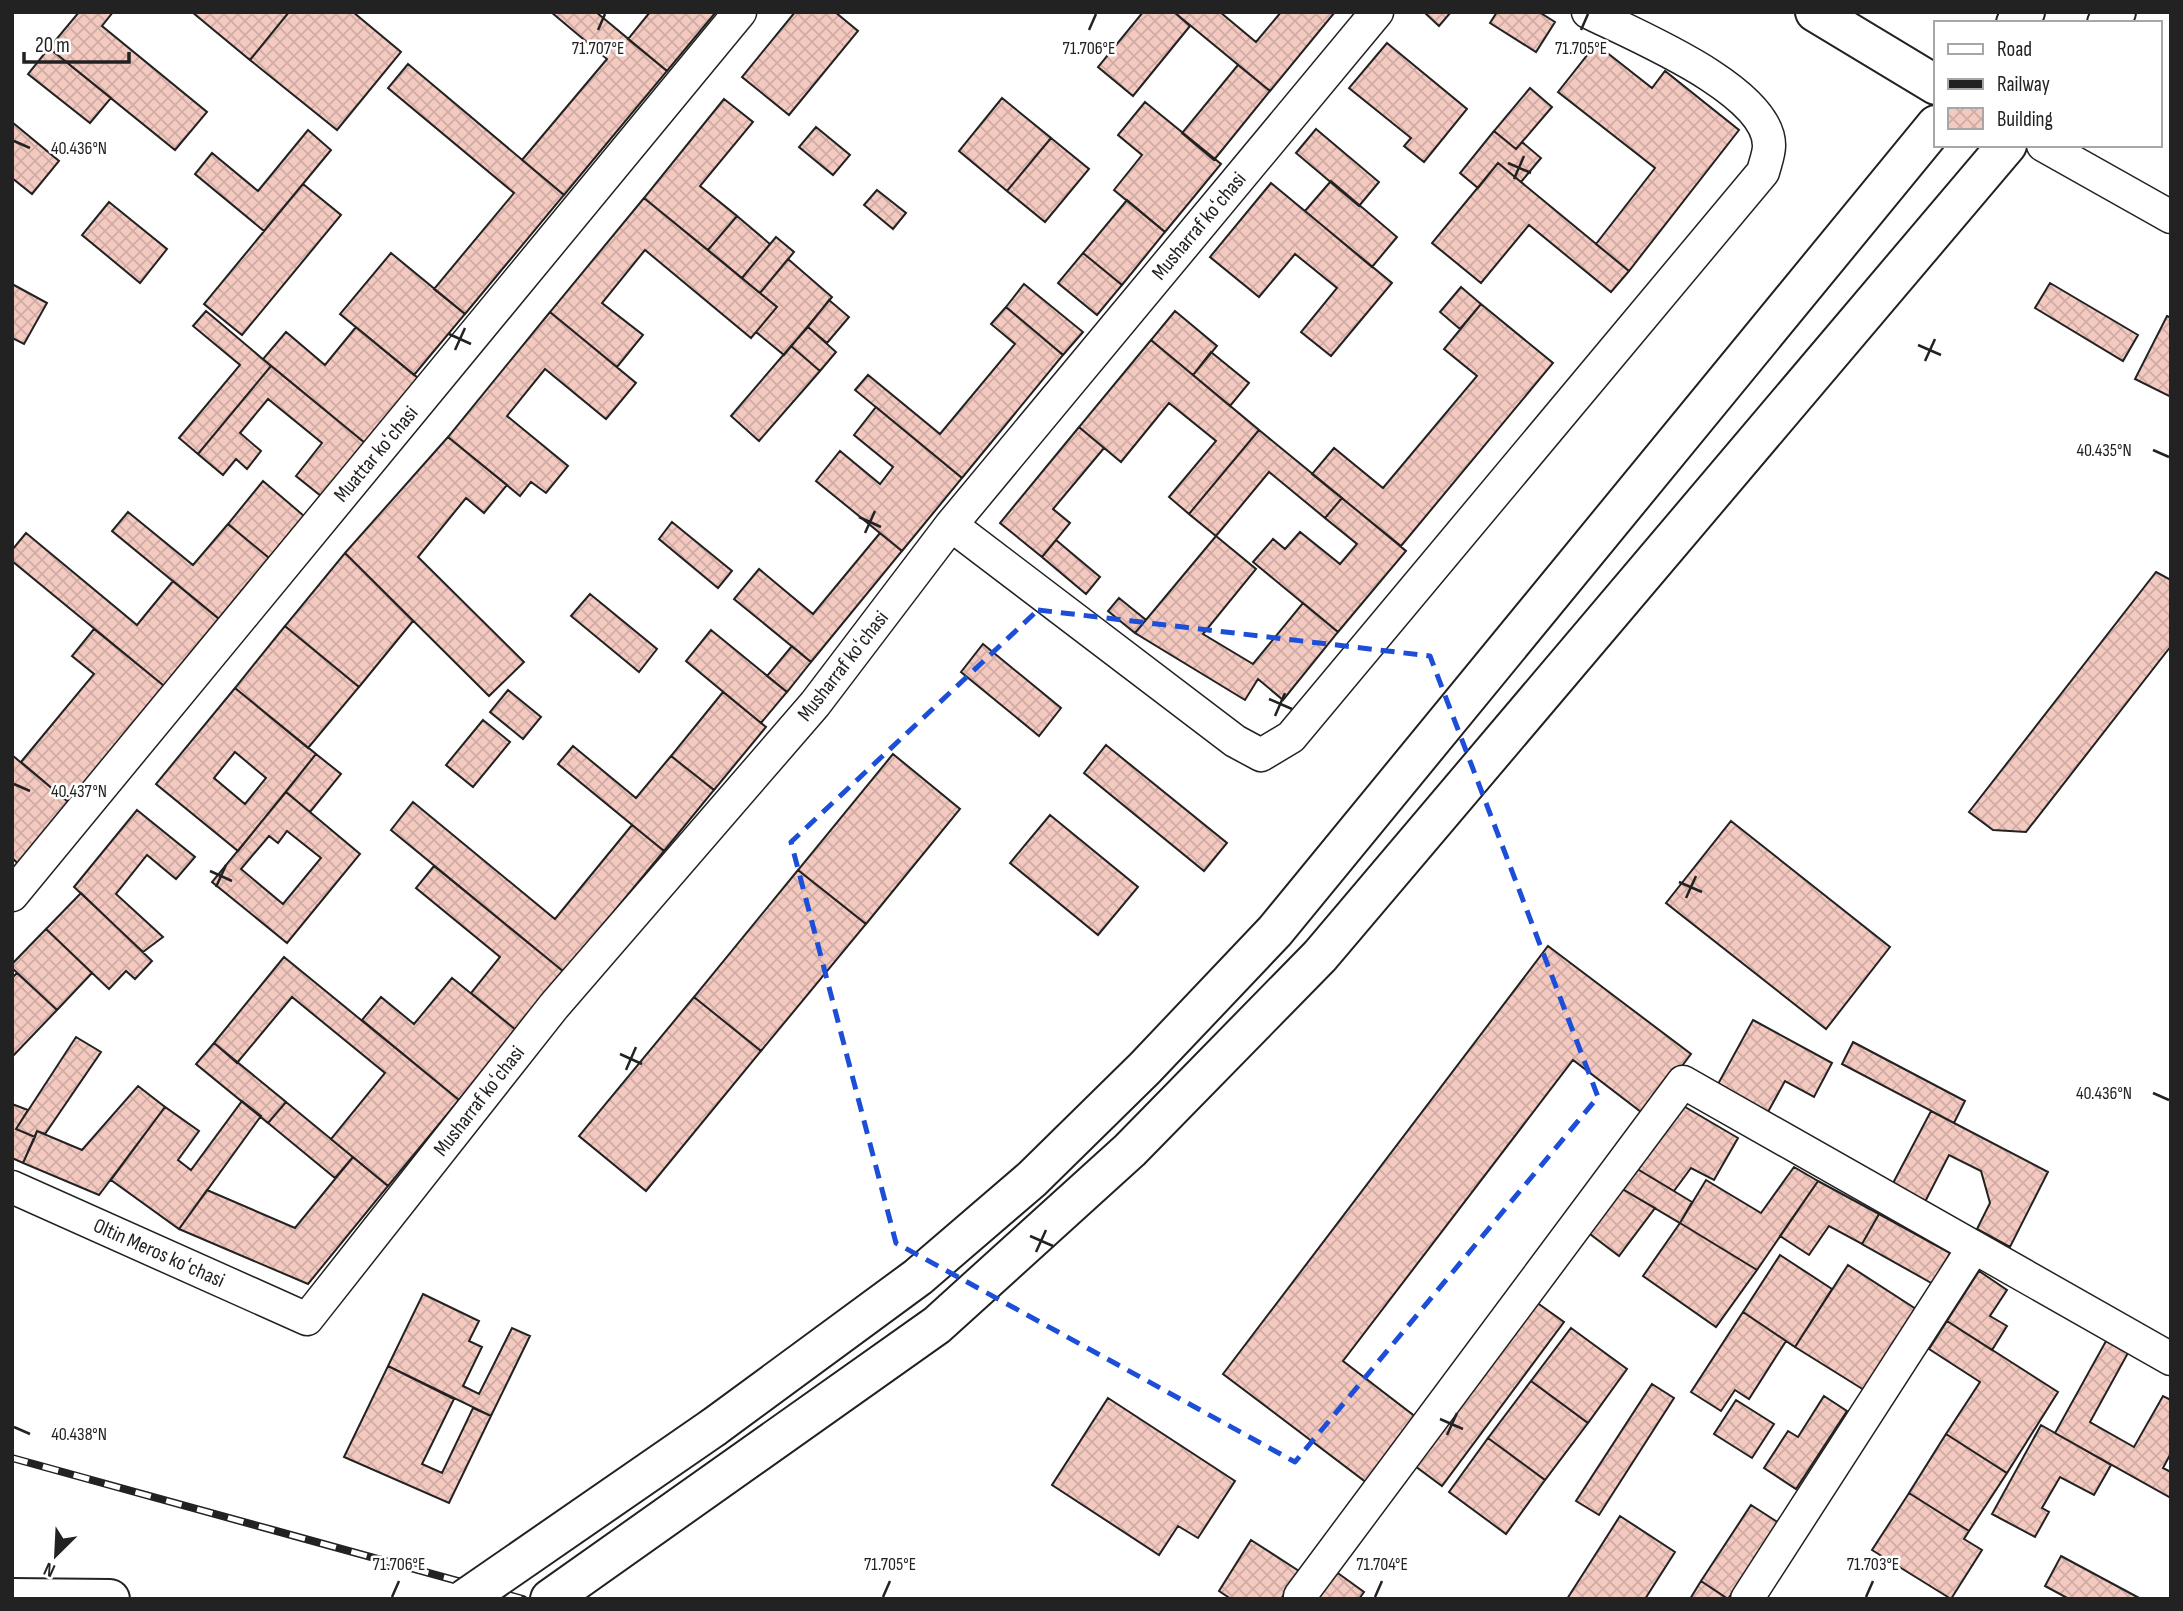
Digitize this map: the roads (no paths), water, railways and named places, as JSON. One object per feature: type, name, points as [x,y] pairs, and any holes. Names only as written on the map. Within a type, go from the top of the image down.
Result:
[{"type":"main road","points":[[1815,12],[1934,84]]},
{"type":"main road","points":[[465,1599],[714,1427],[918,1277],[1032,1179],[1145,1068],[1275,931],[1934,127]]},
{"type":"main road","points":[[550,1599],[750,1460],[937,1325],[1130,1150],[1320,956],[2005,147]]},
{"type":"main road","points":[[12,1598],[110,1599]]},
{"type":"street","name":"Muattar koʻchasi","points":[[12,895],[740,12]]},
{"type":"street","name":"Musharraf koʻchasi","points":[[307,1319],[554,1006],[815,704],[951,525],[1377,12]]},
{"type":"street","points":[[951,525],[1235,741],[1261,755],[1291,737],[1763,172],[1770,145],[1755,110],[1707,72],[1588,12]]},
{"type":"street","points":[[2047,147],[2171,217]]},
{"type":"street","points":[[1300,1596],[1684,1082],[2171,1359]]},
{"type":"street","name":"Oltin Meros koʻchasi","points":[[12,1187],[307,1319]]},
{"type":"street","points":[[1747,1599],[1974,1247]]},
{"type":"railway","points":[[12,1458],[523,1599]]}]
